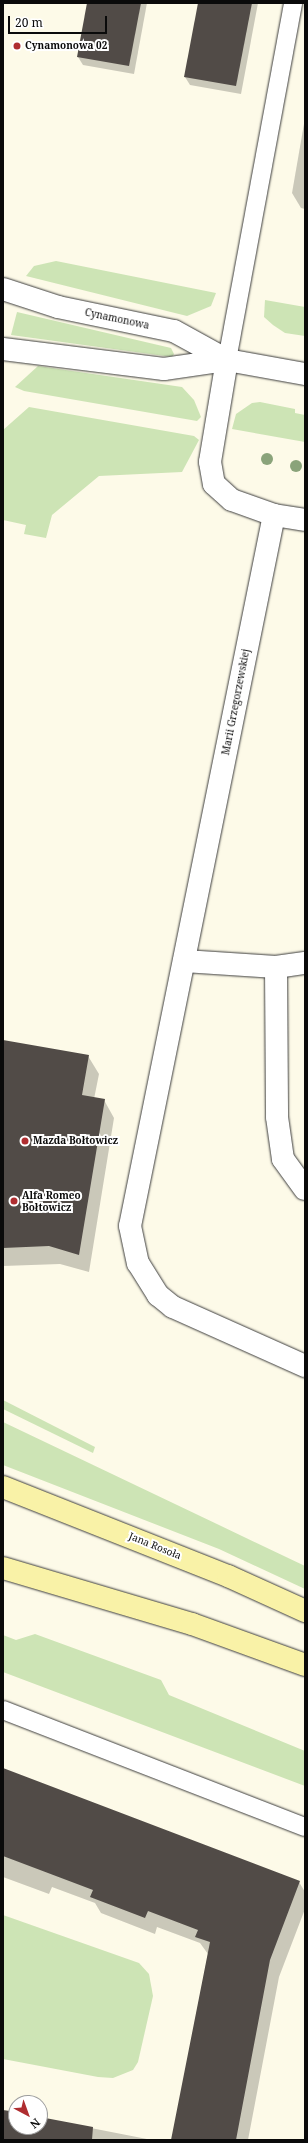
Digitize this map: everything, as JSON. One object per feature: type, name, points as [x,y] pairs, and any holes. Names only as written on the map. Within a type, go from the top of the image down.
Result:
[{"type":"main road","name":"Jana Rosoła","points":[[3,1486],[228,1576],[305,1611]]},
{"type":"main road","points":[[3,1568],[192,1624],[305,1665]]},
{"type":"street","name":"Cynamonowa","points":[[3,289],[58,307],[174,331],[226,360],[305,374]]},
{"type":"street","name":"Cynamonowa","points":[[3,349],[164,370],[226,360]]},
{"type":"street","points":[[226,360],[210,462],[211,477],[225,496],[274,515],[305,520]]},
{"type":"street","name":"Marii Grzegorzewskiej","points":[[274,515],[130,1226],[132,1245],[146,1280],[173,1307],[305,1366]]},
{"type":"street","points":[[184,961],[276,967],[305,963]]},
{"type":"street","points":[[276,967],[277,1117],[283,1159],[305,1189]]},
{"type":"lane","points":[[226,360],[293,3]]},
{"type":"lane","points":[[3,1710],[305,1827]]},
{"type":"green space","points":[[56,261],[216,293],[211,306],[187,316],[26,276],[34,266]]},
{"type":"green space","points":[[265,300],[305,307],[305,336],[285,333],[264,317]]},
{"type":"green space","points":[[17,312],[171,348],[174,354],[172,357],[11,335]]},
{"type":"green space","points":[[38,366],[182,387],[194,400],[201,417],[197,421],[24,391],[15,387]]},
{"type":"green space","points":[[260,402],[295,409],[295,413],[305,415],[305,442],[232,429],[236,414],[252,403]]},
{"type":"green space","points":[[29,407],[194,436],[199,440],[182,472],[99,476],[52,515],[46,538],[24,534],[26,525],[3,520],[3,430]]},
{"type":"green space","points":[[3,1400],[95,1447],[93,1453],[3,1409]]},
{"type":"green space","points":[[3,1422],[305,1566],[305,1589],[219,1549],[3,1465]]},
{"type":"green space","points":[[35,1634],[161,1680],[169,1695],[305,1751],[305,1786],[3,1672],[3,1635],[16,1640]]},
{"type":"green space","points":[[3,1915],[139,1963],[149,1974],[153,1996],[138,2062],[133,2070],[113,2078],[98,2077],[3,2059]]},
{"type":"building","points":[[87,3],[141,3],[129,66],[77,57]]},
{"type":"building","points":[[198,3],[252,3],[236,86],[184,77]]},
{"type":"building","points":[[3,1040],[89,1055],[82,1095],[105,1099],[79,1255],[49,1246],[3,1248]]},
{"type":"building","points":[[3,1768],[300,1881],[270,1960],[236,2140],[171,2140],[210,1942],[195,1937],[198,1930],[148,1911],[145,1918],[90,1897],[93,1890],[3,1856]]},
{"type":"building","points":[[3,2110],[8,2111],[8,2135],[48,2135],[48,2119],[93,2127],[92,2140],[3,2140]]},
{"type":"place","name":"Cynamonowa 02","points":[[17,46]]},
{"type":"place","name":"Mazda Bołtowicz","points":[[25,1141]]},
{"type":"place","name":"Alfa Romeo Bołtowicz","points":[[14,1201]]}]
